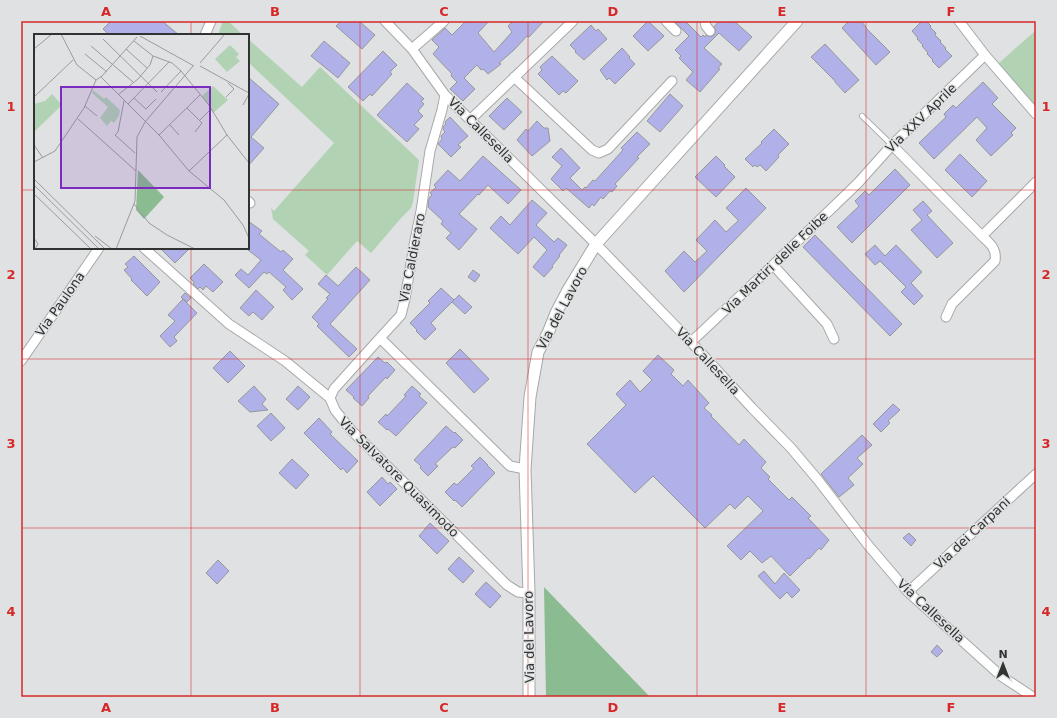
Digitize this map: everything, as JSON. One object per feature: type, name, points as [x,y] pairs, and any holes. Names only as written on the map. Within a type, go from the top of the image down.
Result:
[{"type":"street","points":[[205,34],[211,21]]},
{"type":"street","name":"Via Callesella","points":[[385,21],[412,49],[445,95],[596,244],[791,448],[818,480],[868,545],[908,592],[1001,676],[1033,697]]},
{"type":"street","points":[[412,49],[444,21]]},
{"type":"street","points":[[470,120],[573,21]]},
{"type":"street","points":[[666,21],[676,31]]},
{"type":"street","points":[[705,21],[706,26],[710,31]]},
{"type":"street","name":"Via del Lavoro","points":[[529,697],[529,593],[525,469],[530,397],[538,352],[568,290],[596,244],[797,21]]},
{"type":"street","points":[[959,21],[1036,114]]},
{"type":"street","name":"Via XXV Aprile","points":[[858,183],[892,145],[986,55]]},
{"type":"street","points":[[514,77],[592,150],[599,153],[608,149],[672,81]]},
{"type":"street","name":"Via Caldieraro","points":[[330,398],[334,389],[401,315],[421,211],[430,151],[445,95]]},
{"type":"street","points":[[892,145],[996,252],[996,262],[952,304],[946,317]]},
{"type":"street","points":[[982,236],[1036,182]]},
{"type":"street","name":"Via Martiri delle Foibe","points":[[691,342],[858,183]]},
{"type":"street","name":"Via Paulona","points":[[21,361],[98,249]]},
{"type":"street","name":"Via Salvatore Quasimodo","points":[[145,249],[230,324],[285,361],[330,398],[334,410],[351,430],[507,585],[518,592],[529,593]]},
{"type":"street","points":[[773,265],[827,324],[834,339]]},
{"type":"street","points":[[380,338],[510,466],[525,469]]},
{"type":"street","name":"Via dei Carpani","points":[[908,592],[1036,474]]},
{"type":"lane","points":[[862,116],[892,145]]},
{"type":"green space","points":[[223,21],[228,21],[242,34],[218,34]]},
{"type":"green space","points":[[1036,30],[1036,114],[998,64]]},
{"type":"green space","points":[[249,40],[302,87],[320,67],[419,160],[411,208],[371,253],[357,241],[327,275],[305,255],[309,251],[273,219],[271,208],[274,211],[334,143],[249,63]]},
{"type":"green space","points":[[544,587],[650,697],[546,697]]},
{"type":"building","points":[[111,21],[162,21],[178,34],[108,34],[103,29]]},
{"type":"building","points":[[341,21],[359,21],[375,35],[362,49],[336,26]]},
{"type":"building","points":[[466,21],[489,21],[478,33],[494,52],[512,32],[508,26],[513,21],[544,21],[529,37],[527,36],[499,63],[501,64],[488,74],[483,69],[481,70],[477,65],[464,78],[475,89],[463,101],[450,89],[457,82],[451,76],[452,74],[433,54],[439,47],[432,40],[445,28],[452,35]]},
{"type":"building","points":[[648,21],[664,36],[648,51],[633,36]]},
{"type":"building","points":[[674,21],[685,21],[701,37],[703,35],[705,37],[706,35],[711,37],[714,35],[716,30],[714,27],[719,21],[734,21],[752,37],[739,51],[719,33],[704,48],[722,64],[718,68],[720,69],[700,92],[686,80],[693,72],[679,58],[681,56],[675,50],[689,36]]},
{"type":"building","points":[[849,21],[861,21],[890,52],[876,65],[842,28]]},
{"type":"building","points":[[922,21],[926,21],[931,26],[930,27],[936,33],[935,35],[952,56],[939,68],[932,61],[933,60],[922,46],[923,45],[912,31]]},
{"type":"building","points":[[591,25],[596,31],[598,29],[607,39],[584,60],[570,45]]},
{"type":"building","points":[[324,41],[350,63],[338,78],[311,56]]},
{"type":"building","points":[[825,44],[859,80],[845,93],[811,57]]},
{"type":"building","points":[[622,48],[635,64],[615,84],[609,78],[607,80],[600,70]]},
{"type":"building","points":[[383,51],[397,65],[390,72],[392,74],[372,96],[370,94],[363,101],[348,87]]},
{"type":"building","points":[[552,56],[578,81],[566,93],[563,91],[559,95],[538,74],[542,70],[540,67]]},
{"type":"building","points":[[249,78],[279,104],[251,137],[264,148],[249,165]]},
{"type":"building","points":[[983,82],[998,98],[992,104],[1016,128],[1011,133],[1013,135],[991,156],[976,140],[987,128],[977,117],[934,159],[919,143],[946,117],[944,114],[953,105],[956,108]]},
{"type":"building","points":[[407,83],[424,99],[421,101],[424,104],[418,111],[423,116],[414,125],[419,129],[407,142],[377,115]]},
{"type":"building","points":[[670,94],[683,106],[660,132],[647,121]]},
{"type":"building","points":[[507,98],[522,112],[504,130],[489,116]]},
{"type":"building","points":[[450,117],[468,136],[458,145],[461,147],[451,157],[438,144],[442,139],[441,136],[445,132],[443,127],[446,124],[445,122]]},
{"type":"building","points":[[537,121],[544,128],[548,128],[550,141],[532,156],[517,140],[526,129],[528,131]]},
{"type":"building","points":[[774,129],[789,144],[778,155],[779,157],[766,171],[760,165],[757,167],[755,165],[753,167],[745,159]]},
{"type":"building","points":[[637,132],[650,144],[637,157],[639,158],[615,184],[617,186],[612,192],[610,191],[603,199],[601,197],[594,206],[592,204],[589,208],[566,188],[563,191],[551,179],[562,166],[552,157],[561,148],[580,168],[570,178],[582,190],[585,187],[586,188],[593,180],[595,181],[623,150],[621,148]]},
{"type":"building","points":[[960,154],[987,181],[972,197],[945,170]]},
{"type":"building","points":[[483,156],[521,190],[508,204],[488,185],[479,195],[478,194],[459,214],[477,229],[459,250],[446,238],[451,233],[441,224],[443,221],[428,207],[429,198],[432,195],[430,193],[436,187],[434,185],[448,170],[460,181]]},
{"type":"building","points":[[716,156],[735,177],[716,197],[695,177]]},
{"type":"building","points":[[895,169],[910,185],[852,243],[837,227],[859,206],[855,201],[865,191],[869,195]]},
{"type":"building","points":[[746,188],[766,208],[684,292],[665,271],[684,251],[695,262],[707,251],[696,240],[715,220],[726,232],[738,221],[726,208]]},
{"type":"building","points":[[532,200],[547,213],[536,225],[554,242],[558,238],[567,245],[552,266],[553,267],[544,277],[533,267],[547,250],[534,237],[518,254],[490,228],[501,216],[510,225]]},
{"type":"building","points":[[923,201],[932,211],[927,215],[953,243],[937,258],[911,230],[922,220],[913,210]]},
{"type":"building","points":[[249,222],[262,231],[259,234],[281,252],[283,250],[293,259],[283,270],[303,289],[292,300],[283,290],[286,287],[269,272],[267,274],[264,272],[249,288],[235,275],[241,269],[248,275],[261,260],[248,250]]},
{"type":"building","points":[[815,235],[902,324],[890,336],[803,247]]},
{"type":"building","points":[[875,245],[885,256],[896,245],[922,272],[911,283],[923,296],[914,305],[901,292],[906,287],[880,261],[875,265],[865,254]]},
{"type":"building","points":[[161,249],[189,249],[175,263]]},
{"type":"building","points":[[134,256],[160,282],[147,296],[131,280],[132,279],[124,270],[128,267],[125,264]]},
{"type":"building","points":[[204,264],[223,282],[213,292],[206,286],[203,290],[200,287],[198,289],[190,278]]},
{"type":"building","points":[[356,267],[370,280],[330,324],[357,349],[349,357],[317,326],[319,324],[312,317],[328,299],[326,298],[330,294],[318,284],[326,275],[338,286]]},
{"type":"building","points":[[473,270],[480,275],[475,282],[468,277]]},
{"type":"building","points":[[441,288],[454,300],[431,323],[436,329],[425,340],[410,323],[430,303],[428,301]]},
{"type":"building","points":[[256,290],[274,307],[262,320],[253,312],[249,316],[240,308]]},
{"type":"building","points":[[185,293],[191,298],[187,302],[181,297]]},
{"type":"building","points":[[459,295],[472,307],[465,314],[452,302]]},
{"type":"building","points":[[183,299],[197,313],[174,337],[177,341],[170,347],[160,336],[175,321],[168,315]]},
{"type":"building","points":[[460,349],[489,379],[474,393],[446,363]]},
{"type":"building","points":[[230,351],[245,366],[228,383],[213,368]]},
{"type":"building","points":[[658,355],[674,370],[671,374],[683,386],[688,380],[709,403],[704,408],[739,445],[744,439],[766,462],[761,468],[770,477],[768,479],[789,500],[792,497],[811,516],[808,518],[829,540],[821,550],[819,548],[790,576],[771,556],[762,563],[750,551],[741,560],[727,546],[763,511],[748,496],[735,509],[730,504],[705,528],[653,476],[635,493],[587,444],[626,405],[616,394],[630,380],[640,392],[652,380],[643,371]]},
{"type":"building","points":[[378,357],[385,363],[387,362],[395,370],[387,379],[386,377],[368,396],[369,398],[362,406],[346,390]]},
{"type":"building","points":[[254,386],[266,399],[262,404],[268,410],[250,412],[238,401]]},
{"type":"building","points":[[298,386],[310,397],[298,410],[286,399]]},
{"type":"building","points":[[412,386],[421,394],[419,396],[427,403],[396,436],[378,422],[386,414],[387,416],[406,396],[404,395]]},
{"type":"building","points":[[893,404],[900,410],[888,421],[890,423],[881,432],[873,424]]},
{"type":"building","points":[[271,413],[285,428],[271,441],[257,426]]},
{"type":"building","points":[[319,418],[332,432],[330,434],[358,461],[347,473],[343,468],[341,470],[304,433]]},
{"type":"building","points":[[446,426],[463,440],[435,464],[438,466],[428,476],[420,468],[421,466],[414,460]]},
{"type":"building","points":[[862,435],[872,445],[857,458],[863,464],[848,478],[854,485],[839,497],[821,474]]},
{"type":"building","points":[[480,457],[495,473],[462,507],[445,492],[454,483],[457,485],[474,468],[471,466]]},
{"type":"building","points":[[292,459],[309,475],[296,489],[279,473]]},
{"type":"building","points":[[382,477],[388,484],[390,482],[397,489],[380,506],[367,492]]},
{"type":"building","points":[[430,523],[449,541],[437,554],[419,536]]},
{"type":"building","points":[[909,533],[916,540],[911,546],[903,538]]},
{"type":"building","points":[[459,557],[474,571],[463,583],[448,569]]},
{"type":"building","points":[[218,560],[229,571],[217,584],[206,573]]},
{"type":"building","points":[[764,571],[775,584],[784,573],[800,590],[792,598],[787,592],[780,599],[758,576]]},
{"type":"building","points":[[486,582],[501,596],[490,608],[475,594]]},
{"type":"building","points":[[937,645],[943,651],[937,657],[931,652]]}]
